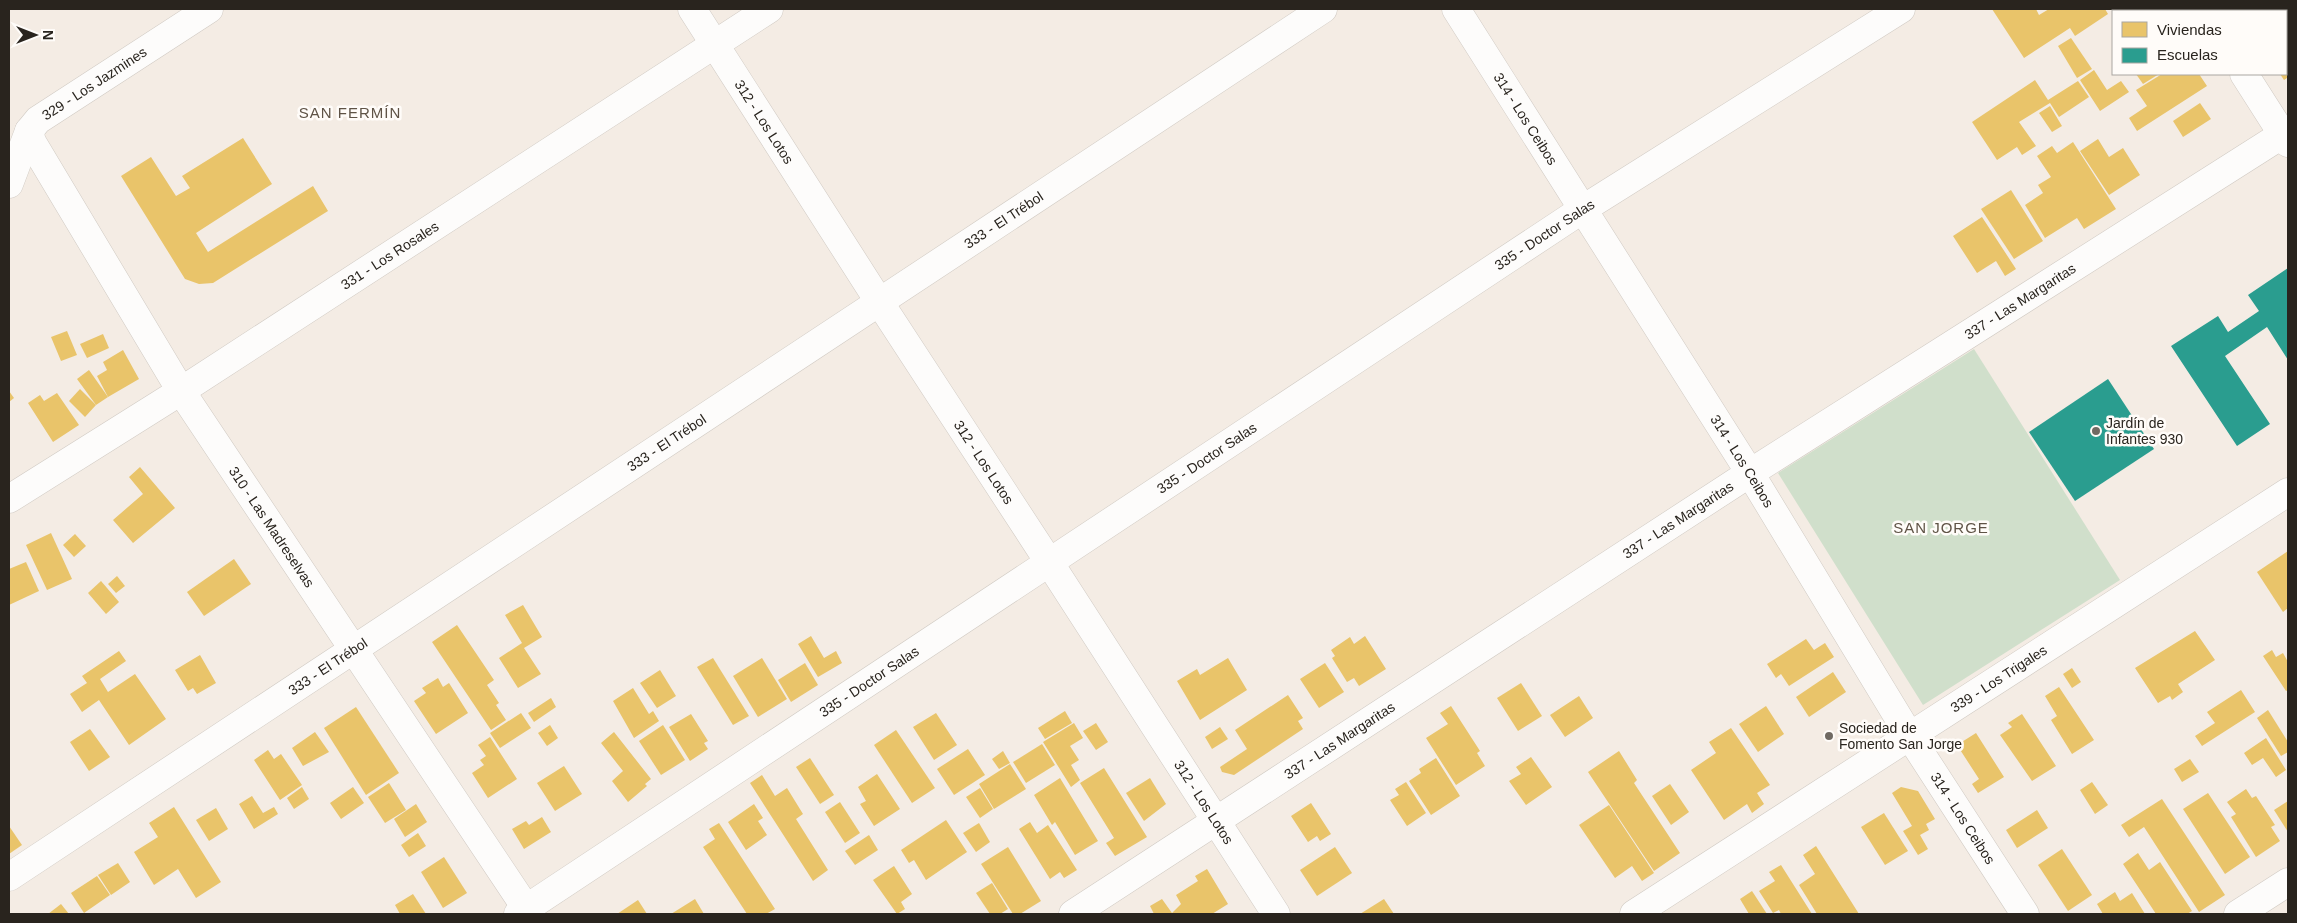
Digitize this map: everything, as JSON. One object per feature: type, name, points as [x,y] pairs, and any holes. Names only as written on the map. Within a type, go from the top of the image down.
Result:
[{"type":"street","name":"329 - Los Jazmines","points":[[9,184],[29,131],[38,120],[210,9]]},
{"type":"street","name":"312 - Los Lotos","points":[[692,9],[1276,914]]},
{"type":"street","name":"331 - Los Rosales","points":[[9,499],[181,390],[769,9]]},
{"type":"street","name":"333 - El Trébol","points":[[9,877],[1323,9]]},
{"type":"street","name":"314 - Los Ceibos","points":[[1456,9],[1750,473],[1909,735],[2025,914]]},
{"type":"street","name":"335 - Doctor Salas","points":[[525,912],[1049,562],[1583,210],[1902,9]]},
{"type":"street","points":[[2245,75],[2286,136]]},
{"type":"street","name":"310 - Las Madreselvas","points":[[29,131],[32,142],[181,390],[354,648],[525,912]]},
{"type":"street","name":"337 - Las Margaritas","points":[[1073,914],[1750,473],[2286,136]]},
{"type":"street","name":"339 - Los Trigales","points":[[1634,914],[2288,492]]},
{"type":"street","points":[[2238,914],[2288,882]]},
{"type":"green space","name":"SAN JORGE","points":[[1974,349],[2120,580],[1923,705],[1778,473]]},
{"type":"building: Viviendas","points":[[1992,9],[2036,9],[2039,15],[2049,9],[2105,9],[2108,14],[2075,36],[2070,28],[2024,58]]},
{"type":"building: Viviendas","points":[[2118,9],[2161,9],[2159,10]]},
{"type":"building: Viviendas","points":[[2071,38],[2092,69],[2077,78],[2058,46]]},
{"type":"building: Viviendas","points":[[2287,54],[2288,80],[2287,78],[2284,80],[2281,75],[2287,75]]},
{"type":"building: Viviendas","points":[[2094,70],[2107,90],[2121,81],[2129,92],[2100,111],[2080,80]]},
{"type":"building: Viviendas","points":[[2137,75],[2157,75],[2143,84]]},
{"type":"building: Viviendas","points":[[2160,75],[2200,75],[2207,86],[2137,131],[2129,118],[2147,106],[2136,90]]},
{"type":"building: Viviendas","points":[[2035,80],[2048,100],[2078,81],[2089,97],[2059,117],[2050,103],[2019,122],[2036,146],[2022,155],[2017,147],[1997,160],[1972,122]]},
{"type":"building: Viviendas","points":[[2200,103],[2211,119],[2183,137],[2173,121]]},
{"type":"building: Viviendas","points":[[2050,106],[2062,126],[2052,132],[2039,113]]},
{"type":"building: Viviendas","points":[[243,138],[272,184],[196,233],[208,252],[313,186],[328,211],[213,283],[199,284],[185,279],[121,176],[151,157],[176,196],[190,188],[182,176]]},
{"type":"building: Viviendas","points":[[2098,139],[2109,157],[2123,148],[2140,175],[2109,195],[2080,151]]},
{"type":"building: Viviendas","points":[[2073,142],[2116,209],[2084,229],[2077,218],[2045,238],[2025,205],[2043,193],[2038,185],[2051,177],[2037,156],[2052,146],[2057,153]]},
{"type":"building: Viviendas","points":[[2011,190],[2043,241],[2014,259],[1981,209]]},
{"type":"building: Viviendas","points":[[1982,217],[2016,269],[2005,276],[1996,261],[1977,273],[1953,236]]},
{"type":"building: Viviendas","points":[[67,331],[77,355],[61,361],[51,337]]},
{"type":"building: Viviendas","points":[[103,334],[109,348],[87,358],[80,344]]},
{"type":"building: Viviendas","points":[[123,350],[139,379],[108,397],[97,376],[107,370],[103,362]]},
{"type":"building: Viviendas","points":[[89,370],[108,397],[96,405],[77,379]]},
{"type":"building: Viviendas","points":[[80,389],[96,405],[85,417],[69,401]]},
{"type":"building: Viviendas","points":[[9,391],[14,398],[9,402]]},
{"type":"building: Viviendas","points":[[57,393],[79,425],[53,442],[28,403],[40,395],[44,401]]},
{"type":"building: Viviendas","points":[[140,467],[175,508],[133,543],[113,520],[143,494],[129,477]]},
{"type":"building: Viviendas","points":[[51,533],[72,579],[47,590],[26,545]]},
{"type":"building: Viviendas","points":[[75,534],[86,546],[74,557],[63,545]]},
{"type":"building: Viviendas","points":[[2288,551],[2288,608],[2283,612],[2257,572]]},
{"type":"building: Viviendas","points":[[234,559],[251,584],[204,616],[187,592]]},
{"type":"building: Viviendas","points":[[26,562],[39,591],[9,605],[9,569]]},
{"type":"building: Viviendas","points":[[117,576],[125,586],[116,593],[108,584]]},
{"type":"building: Viviendas","points":[[101,581],[119,602],[106,614],[88,593]]},
{"type":"building: Viviendas","points":[[523,605],[542,637],[524,648],[541,674],[518,688],[499,658],[522,643],[505,615]]},
{"type":"building: Viviendas","points":[[457,625],[494,680],[487,685],[499,703],[496,705],[506,720],[491,730],[432,642]]},
{"type":"building: Viviendas","points":[[2195,631],[2215,660],[2178,684],[2183,692],[2172,700],[2170,696],[2158,703],[2135,668]]},
{"type":"building: Viviendas","points":[[811,636],[824,658],[836,651],[842,663],[818,677],[798,644]]},
{"type":"building: Viviendas","points":[[1365,636],[1386,669],[1359,686],[1354,678],[1347,682],[1332,658],[1335,656],[1331,650],[1350,637],[1354,644]]},
{"type":"building: Viviendas","points":[[1806,639],[1814,650],[1825,643],[1834,657],[1789,686],[1781,674],[1776,678],[1767,664]]},
{"type":"building: Viviendas","points":[[2272,650],[2276,657],[2283,653],[2288,662],[2288,690],[2286,691],[2263,656]]},
{"type":"building: Viviendas","points":[[119,651],[126,661],[100,679],[108,692],[135,674],[166,719],[129,745],[99,700],[82,712],[70,694],[87,683],[82,676]]},
{"type":"building: Viviendas","points":[[200,655],[216,683],[197,694],[193,688],[188,691],[175,670]]},
{"type":"building: Viviendas","points":[[713,658],[749,716],[733,725],[697,667]]},
{"type":"building: Viviendas","points":[[762,658],[787,699],[758,717],[733,676]]},
{"type":"building: Viviendas","points":[[1228,658],[1247,690],[1200,720],[1177,681],[1197,669],[1200,675]]},
{"type":"building: Viviendas","points":[[805,663],[818,685],[791,702],[778,680]]},
{"type":"building: Viviendas","points":[[1325,663],[1344,692],[1319,708],[1300,679]]},
{"type":"building: Viviendas","points":[[2072,668],[2081,682],[2072,688],[2063,674]]},
{"type":"building: Viviendas","points":[[660,670],[676,696],[657,708],[640,683]]},
{"type":"building: Viviendas","points":[[1833,672],[1846,692],[1809,717],[1796,697]]},
{"type":"building: Viviendas","points":[[438,678],[443,687],[449,683],[468,713],[436,734],[414,701],[426,693],[422,688]]},
{"type":"building: Viviendas","points":[[1521,683],[1542,716],[1518,731],[1497,698]]},
{"type":"building: Viviendas","points":[[2059,687],[2094,740],[2072,754],[2051,720],[2057,716],[2045,696]]},
{"type":"building: Viviendas","points":[[633,688],[649,714],[653,711],[659,721],[634,738],[613,701]]},
{"type":"building: Viviendas","points":[[2241,690],[2255,712],[2202,746],[2195,736],[2215,723],[2207,712]]},
{"type":"building: Viviendas","points":[[1288,695],[1303,718],[1298,721],[1303,729],[1234,775],[1222,772],[1220,767],[1247,749],[1235,730]]},
{"type":"building: Viviendas","points":[[1579,696],[1593,718],[1565,737],[1550,715]]},
{"type":"building: Viviendas","points":[[551,698],[556,707],[534,722],[528,713]]},
{"type":"building: Viviendas","points":[[1451,706],[1480,751],[1477,753],[1485,766],[1456,785],[1426,738],[1448,724],[1440,713]]},
{"type":"building: Viviendas","points":[[1766,706],[1784,734],[1758,752],[1739,724]]},
{"type":"building: Viviendas","points":[[356,707],[399,773],[366,795],[324,728]]},
{"type":"building: Viviendas","points":[[2268,710],[2288,742],[2288,752],[2281,756],[2257,718]]},
{"type":"building: Viviendas","points":[[1065,711],[1072,723],[1045,739],[1038,728]]},
{"type":"building: Viviendas","points":[[521,713],[531,728],[500,748],[490,733]]},
{"type":"building: Viviendas","points":[[936,713],[957,745],[934,760],[913,727]]},
{"type":"building: Viviendas","points":[[691,714],[708,741],[704,743],[708,749],[690,761],[669,727]]},
{"type":"building: Viviendas","points":[[2022,714],[2056,766],[2032,781],[2000,735],[2012,727],[2008,723]]},
{"type":"building: Viviendas","points":[[1074,723],[1083,738],[1070,746],[1079,760],[1071,765],[1080,780],[1071,787],[1043,742]]},
{"type":"building: Viviendas","points":[[1096,723],[1108,742],[1096,750],[1083,731]]},
{"type":"building: Viviendas","points":[[550,725],[558,738],[547,746],[538,733]]},
{"type":"building: Viviendas","points":[[663,725],[685,760],[661,775],[639,741]]},
{"type":"building: Viviendas","points":[[1220,727],[1228,739],[1212,749],[1205,737]]},
{"type":"building: Viviendas","points":[[1731,728],[1770,785],[1757,793],[1764,804],[1752,813],[1747,804],[1724,820],[1691,770],[1716,753],[1709,742]]},
{"type":"building: Viviendas","points":[[90,729],[110,757],[89,771],[70,742]]},
{"type":"building: Viviendas","points":[[896,730],[935,788],[912,803],[874,745]]},
{"type":"building: Viviendas","points":[[315,732],[329,752],[303,766],[292,748]]},
{"type":"building: Viviendas","points":[[614,732],[651,779],[645,784],[647,786],[628,802],[612,781],[623,771],[601,743]]},
{"type":"building: Viviendas","points":[[1976,733],[2004,777],[1978,793],[1972,784],[1979,779],[1957,745]]},
{"type":"building: Viviendas","points":[[490,737],[517,779],[488,798],[472,773],[484,765],[480,760],[486,756],[478,745]]},
{"type":"building: Viviendas","points":[[2266,738],[2286,770],[2276,777],[2263,758],[2252,765],[2244,753]]},
{"type":"building: Viviendas","points":[[1042,744],[1055,765],[1026,783],[1013,762]]},
{"type":"building: Viviendas","points":[[968,749],[985,775],[954,795],[937,769]]},
{"type":"building: Viviendas","points":[[268,750],[274,759],[281,754],[302,785],[280,800],[254,760]]},
{"type":"building: Viviendas","points":[[1003,751],[1010,763],[999,769],[992,759]]},
{"type":"building: Viviendas","points":[[1619,751],[1637,780],[1634,783],[1680,853],[1654,871],[1588,772]]},
{"type":"building: Viviendas","points":[[1531,757],[1552,787],[1526,805],[1509,781],[1521,774],[1516,767]]},
{"type":"building: Viviendas","points":[[810,758],[834,795],[820,804],[796,767]]},
{"type":"building: Viviendas","points":[[1436,758],[1460,796],[1431,815],[1409,781],[1421,773],[1419,769]]},
{"type":"building: Viviendas","points":[[2190,759],[2199,772],[2182,782],[2174,769]]},
{"type":"building: Viviendas","points":[[1010,764],[1026,789],[994,809],[979,784]]},
{"type":"building: Viviendas","points":[[564,766],[582,794],[555,811],[537,783]]},
{"type":"building: Viviendas","points":[[1104,768],[1147,837],[1115,856],[1106,843],[1114,838],[1080,783]]},
{"type":"building: Viviendas","points":[[877,774],[900,809],[874,826],[860,804],[866,801],[858,787]]},
{"type":"building: Viviendas","points":[[762,775],[775,796],[787,788],[803,814],[796,819],[828,870],[813,881],[750,783]]},
{"type":"building: Viviendas","points":[[1060,778],[1098,841],[1075,855],[1055,822],[1052,825],[1034,795]]},
{"type":"building: Viviendas","points":[[1150,778],[1166,804],[1144,821],[1126,793]]},
{"type":"building: Viviendas","points":[[1406,782],[1426,813],[1407,826],[1390,800],[1399,795],[1395,789]]},
{"type":"building: Viviendas","points":[[2092,782],[2108,805],[2095,814],[2080,790]]},
{"type":"building: Viviendas","points":[[389,783],[406,810],[385,823],[368,797]]},
{"type":"building: Viviendas","points":[[1670,784],[1689,812],[1671,825],[1652,796]]},
{"type":"building: Viviendas","points":[[302,787],[309,799],[294,809],[287,798]]},
{"type":"building: Viviendas","points":[[353,787],[364,803],[341,819],[330,803]]},
{"type":"building: Viviendas","points":[[1901,787],[1918,791],[1935,819],[1926,824],[1929,830],[1920,835],[1928,849],[1918,855],[1903,831],[1912,826],[1892,793]]},
{"type":"building: Viviendas","points":[[980,788],[993,809],[980,818],[966,797]]},
{"type":"building: Viviendas","points":[[2246,789],[2252,798],[2256,796],[2275,825],[2271,827],[2280,841],[2256,857],[2231,817],[2236,814],[2227,802]]},
{"type":"building: Viviendas","points":[[2208,793],[2250,857],[2225,874],[2183,809]]},
{"type":"building: Viviendas","points":[[252,796],[263,813],[274,807],[278,814],[254,829],[239,804]]},
{"type":"building: Viviendas","points":[[2162,799],[2225,895],[2199,912],[2144,827],[2129,837],[2121,825]]},
{"type":"building: Viviendas","points":[[2288,801],[2288,832],[2274,810]]},
{"type":"building: Viviendas","points":[[840,802],[860,833],[845,843],[825,812]]},
{"type":"building: Viviendas","points":[[1311,803],[1331,834],[1320,841],[1317,836],[1308,842],[1291,816]]},
{"type":"building: Viviendas","points":[[416,804],[427,822],[405,837],[394,819]]},
{"type":"building: Viviendas","points":[[754,804],[763,818],[758,821],[767,835],[746,850],[728,822]]},
{"type":"building: Viviendas","points":[[1609,805],[1654,873],[1642,881],[1632,866],[1615,878],[1579,825]]},
{"type":"building: Viviendas","points":[[174,807],[221,882],[196,898],[178,869],[154,885],[134,852],[158,837],[149,823]]},
{"type":"building: Viviendas","points":[[216,808],[228,829],[209,841],[196,820]]},
{"type":"building: Viviendas","points":[[2037,810],[2048,828],[2017,848],[2006,830]]},
{"type":"building: Viviendas","points":[[1884,813],[1908,851],[1885,865],[1861,827]]},
{"type":"building: Viviendas","points":[[542,817],[551,832],[524,849],[512,829],[526,821],[529,825]]},
{"type":"building: Viviendas","points":[[946,820],[967,852],[926,880],[914,860],[909,863],[901,850]]},
{"type":"building: Viviendas","points":[[1030,822],[1037,833],[1048,825],[1077,870],[1064,878],[1060,872],[1050,879],[1019,829]]},
{"type":"building: Viviendas","points":[[719,823],[775,909],[766,914],[747,914],[703,847],[715,839],[709,829]]},
{"type":"building: Viviendas","points":[[979,823],[990,842],[976,852],[963,833]]},
{"type":"building: Viviendas","points":[[9,826],[22,845],[9,854]]},
{"type":"building: Viviendas","points":[[418,833],[426,846],[409,857],[401,845]]},
{"type":"building: Viviendas","points":[[869,835],[878,850],[855,865],[845,851]]},
{"type":"building: Viviendas","points":[[1816,846],[1859,914],[1817,914],[1799,885],[1815,874],[1803,855]]},
{"type":"building: Viviendas","points":[[1008,847],[1041,901],[1020,914],[1013,914],[981,864]]},
{"type":"building: Viviendas","points":[[1335,847],[1352,873],[1317,896],[1300,870]]},
{"type":"building: Viviendas","points":[[2062,849],[2092,895],[2068,911],[2038,865]]},
{"type":"building: Viviendas","points":[[2138,853],[2149,870],[2160,862],[2192,911],[2187,914],[2156,914],[2123,864]]},
{"type":"building: Viviendas","points":[[444,857],[467,893],[443,908],[421,872]]},
{"type":"building: Viviendas","points":[[118,863],[130,882],[111,895],[98,875]]},
{"type":"building: Viviendas","points":[[1781,865],[1812,914],[1781,914],[1779,910],[1773,913],[1759,891],[1775,881],[1769,872]]},
{"type":"building: Viviendas","points":[[894,866],[912,894],[901,902],[905,909],[897,914],[873,880]]},
{"type":"building: Viviendas","points":[[1207,869],[1228,904],[1212,914],[1154,914],[1150,906],[1162,899],[1172,913],[1181,904],[1176,895],[1198,881],[1195,876]]},
{"type":"building: Viviendas","points":[[97,876],[110,895],[84,913],[71,893]]},
{"type":"building: Viviendas","points":[[992,883],[1008,909],[1000,914],[990,914],[976,893]]},
{"type":"building: Viviendas","points":[[1752,891],[1767,914],[1749,914],[1740,899]]},
{"type":"building: Viviendas","points":[[2115,892],[2120,901],[2132,893],[2145,914],[2103,914],[2097,904]]},
{"type":"building: Viviendas","points":[[413,894],[426,914],[400,914],[395,905]]},
{"type":"building: Viviendas","points":[[695,899],[704,914],[671,914]]},
{"type":"building: Viviendas","points":[[1384,899],[1394,914],[1360,914]]},
{"type":"building: Viviendas","points":[[638,900],[647,914],[617,914]]},
{"type":"building: Viviendas","points":[[61,904],[69,914],[48,914]]},
{"type":"building: Escuelas","points":[[2288,268],[2288,360],[2267,327],[2225,356],[2270,424],[2237,446],[2171,346],[2218,316],[2228,332],[2259,311],[2248,295]]},
{"type":"building: Escuelas","points":[[2108,379],[2154,449],[2075,501],[2029,432]]},
{"type":"place","name":"Jardín de Infantes 930","points":[[2096,431]]},
{"type":"place","name":"Sociedad de Fomento San Jorge","points":[[1829,736]]},
{"type":"district","name":"SAN FERMÍN","points":[[350,112]]},
{"type":"district","name":"SAN JORGE","points":[[1941,527]]}]
